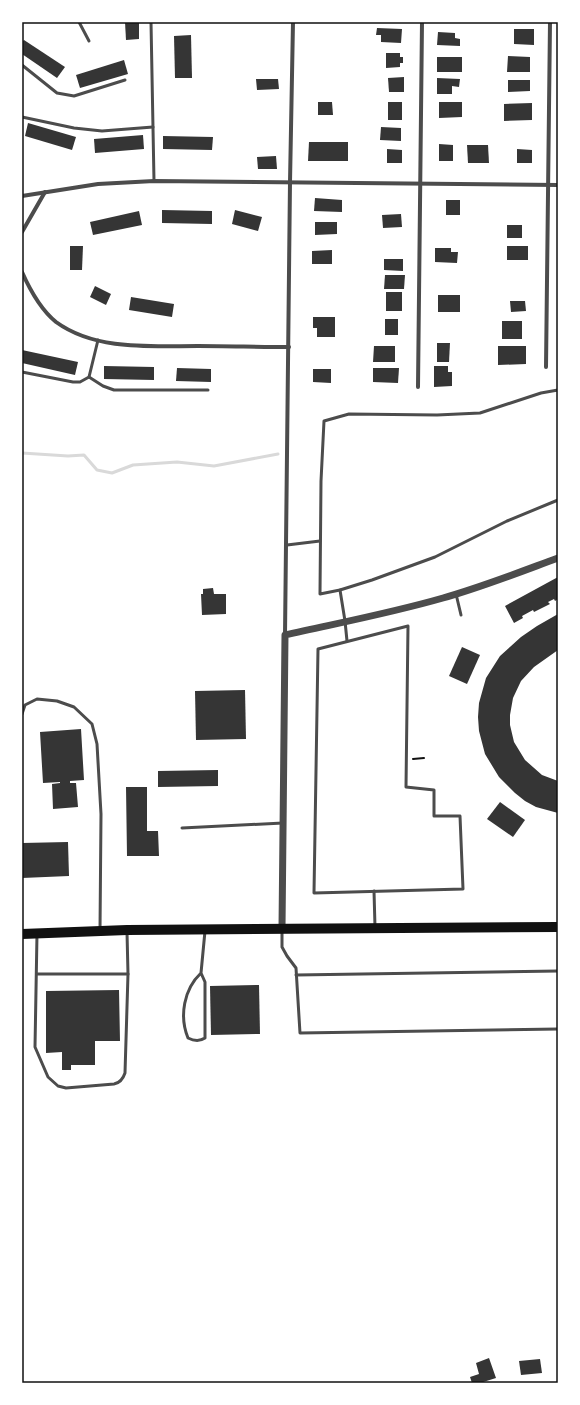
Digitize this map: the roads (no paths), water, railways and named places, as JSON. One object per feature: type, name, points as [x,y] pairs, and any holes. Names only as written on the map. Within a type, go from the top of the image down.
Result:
[{"type":"main road","points":[[22,934],[37,932],[100,930],[558,927]]},
{"type":"street","points":[[282,928],[293,22]]},
{"type":"street","points":[[418,387],[422,22]]},
{"type":"street","points":[[546,367],[550,22]]},
{"type":"street","points":[[22,196],[98,184],[154,181],[558,186]]},
{"type":"street","points":[[22,232],[45,192]]},
{"type":"street","points":[[22,272],[44,311],[55,321],[80,335],[98,340],[125,344],[164,346],[289,347]]},
{"type":"street","points":[[285,635],[413,606],[456,594],[558,558]]},
{"type":"lane","points":[[79,22],[89,41]]},
{"type":"lane","points":[[151,22],[154,181]]},
{"type":"lane","points":[[22,65],[57,93],[74,96],[125,80]]},
{"type":"lane","points":[[22,117],[74,128],[102,131],[153,127]]},
{"type":"lane","points":[[22,372],[80,382],[89,377],[98,340]]},
{"type":"lane","points":[[89,377],[103,386],[114,390],[208,390]]},
{"type":"lane","points":[[558,390],[541,393],[480,413],[429,415],[349,414],[324,421],[320,541],[320,594],[340,590],[435,557],[507,521],[558,500]]},
{"type":"lane","points":[[286,545],[320,541]]},
{"type":"lane","points":[[340,590],[347,641]]},
{"type":"lane","points":[[456,594],[461,615]]},
{"type":"lane","points":[[408,626],[406,787],[434,790],[434,816],[460,816],[463,889],[314,892],[318,649],[347,641],[408,626]]},
{"type":"lane","points":[[22,714],[25,705],[37,699],[57,701],[74,708],[92,724],[97,744],[101,814],[100,930]]},
{"type":"lane","points":[[182,828],[283,823]]},
{"type":"lane","points":[[374,891],[375,928]]},
{"type":"lane","points":[[282,928],[282,947],[296,968],[300,1033],[558,1029]]},
{"type":"lane","points":[[201,973],[188,989],[186,1000],[184,1028],[188,1038],[194,1041],[201,1041],[205,1038],[205,982],[201,973],[205,929]]},
{"type":"lane","points":[[37,932],[35,1047],[48,1077],[58,1086],[66,1088],[114,1084],[123,1078],[125,1073],[128,974],[127,930]]},
{"type":"lane","points":[[296,975],[558,971]]},
{"type":"lane","points":[[37,974],[128,974]]},
{"type":"waterway","points":[[22,453],[68,456],[84,455],[97,470],[112,473],[133,465],[177,462],[214,466],[278,454]]}]
